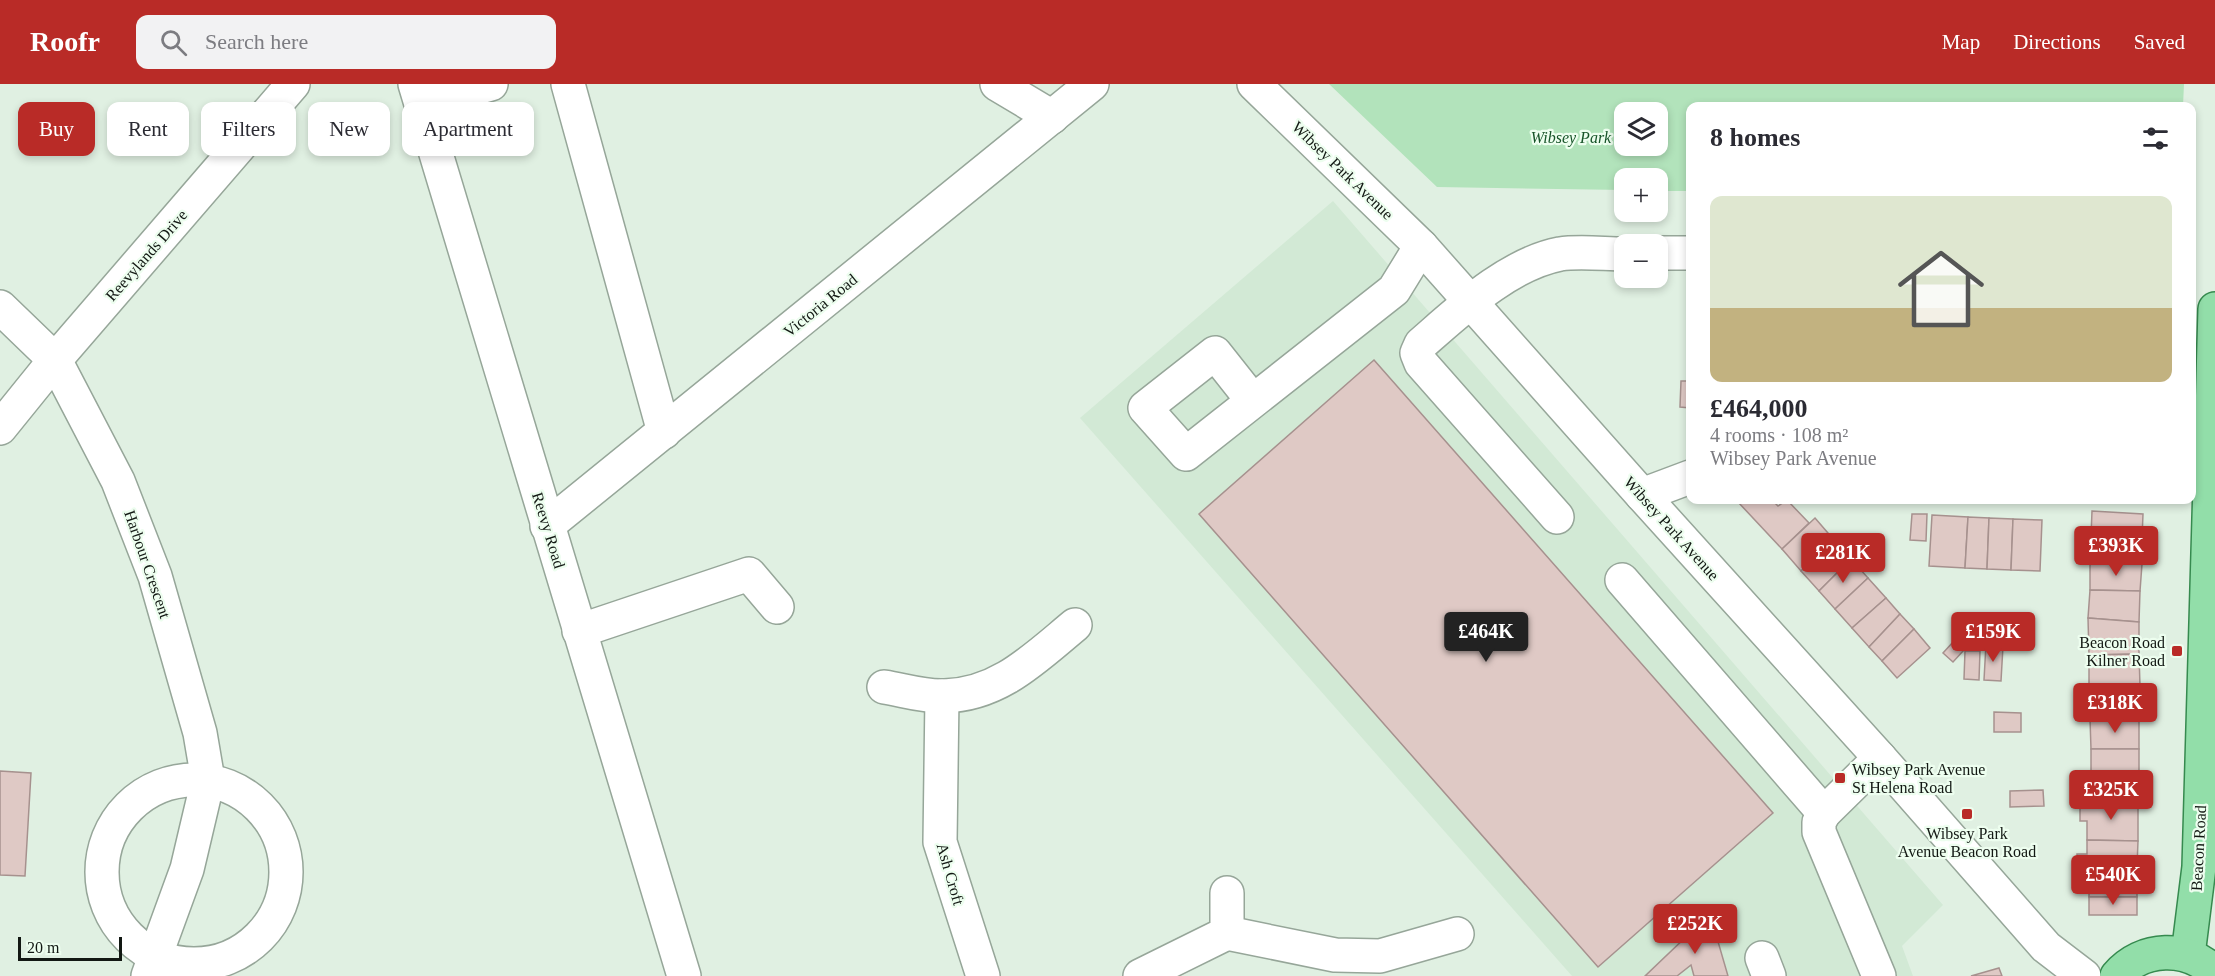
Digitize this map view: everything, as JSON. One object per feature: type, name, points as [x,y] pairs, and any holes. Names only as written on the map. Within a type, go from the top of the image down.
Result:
[{"type":"main road","name":"Beacon Road","points":[[2188,955],[2199,867],[2200,484],[2215,309]]},
{"type":"main road","points":[[2117,976],[2140,957],[2162,952],[2188,955],[2208,966],[2215,973]]},
{"type":"street","name":"Reevylands Drive","points":[[0,428],[293,84]]},
{"type":"street","points":[[418,94],[491,84]]},
{"type":"street","points":[[568,84],[664,432]]},
{"type":"street","points":[[997,84],[1052,117]]},
{"type":"street","name":"Victoria Road","points":[[547,526],[1092,84]]},
{"type":"street","name":"Wibsey Park Avenue","points":[[1254,84],[1421,246],[1880,758],[2046,947],[2084,976]]},
{"type":"street","name":"Reevy Road","points":[[418,94],[684,976]]},
{"type":"street","points":[[1253,401],[1394,290],[1421,246]]},
{"type":"street","points":[[1668,253],[1686,253]]},
{"type":"street","points":[[1557,517],[1421,363],[1417,353],[1421,344],[1469,302],[1517,269],[1560,254],[1614,254]]},
{"type":"street","name":"Harbour Crescent","points":[[0,307],[56,360],[118,481],[155,576],[200,733],[208,780],[187,869],[152,966]]},
{"type":"street","points":[[1642,495],[1686,478]]},
{"type":"street","points":[[579,631],[749,574],[777,607]]},
{"type":"street","points":[[1622,580],[1824,813]]},
{"type":"street","points":[[884,687],[942,696],[978,692],[1020,670],[1075,625]]},
{"type":"street","name":"Ash Croft","points":[[942,696],[940,842],[983,976]]},
{"type":"street","points":[[1879,976],[1819,832],[1819,822],[1824,813],[1880,758]]},
{"type":"street","points":[[180,780],[208,780],[238,790],[264,810],[280,837],[287,868],[283,899],[268,927],[246,950],[217,962],[152,966],[112,916],[103,888],[102,859],[111,831],[128,807],[151,789],[180,780]]},
{"type":"street","points":[[1227,893],[1227,933]]},
{"type":"street","points":[[1140,976],[1227,933],[1335,955],[1380,956],[1457,934]]},
{"type":"shaded area","points":[[1333,201],[1943,905],[1902,946],[1913,976],[1572,976],[1080,418]]},
{"type":"green space","name":"Wibsey Park","points":[[1329,84],[2184,84],[2183,102],[1686,102],[1686,191],[1668,191],[1668,168],[1614,168],[1614,190],[1437,187]]},
{"type":"building","points":[[1374,360],[1773,813],[1598,967],[1199,514]]},
{"type":"building","points":[[1681,381],[1686,381],[1686,408],[1680,407]]},
{"type":"building","points":[[1740,504],[1776,504],[1778,506],[1791,504],[1809,523],[1782,549]]},
{"type":"building","points":[[2092,511],[2143,514],[2142,539],[2091,537]]},
{"type":"building","points":[[1912,514],[1927,514],[1926,541],[1910,540]]},
{"type":"building","points":[[1932,515],[1968,517],[1965,568],[1929,566]]},
{"type":"building","points":[[1968,517],[1989,518],[1987,569],[1965,568]]},
{"type":"building","points":[[1815,518],[1834,540],[1801,571],[1782,549]]},
{"type":"building","points":[[1989,518],[2013,519],[2011,570],[1987,569]]},
{"type":"building","points":[[2013,519],[2042,520],[2040,571],[2011,570]]},
{"type":"building","points":[[2091,537],[2142,539],[2142,564],[2090,563]]},
{"type":"building","points":[[1834,540],[1851,559],[1819,591],[1801,571]]},
{"type":"building","points":[[1851,559],[1868,578],[1835,609],[1819,591]]},
{"type":"building","points":[[2090,563],[2142,564],[2140,591],[2090,590]]},
{"type":"building","points":[[1868,578],[1886,598],[1852,628],[1835,609]]},
{"type":"building","points":[[2090,590],[2140,591],[2139,622],[2088,618]]},
{"type":"building","points":[[1886,598],[1900,614],[1869,647],[1852,628]]},
{"type":"building","points":[[1900,614],[1914,629],[1882,661],[1869,647]]},
{"type":"building","points":[[2088,618],[2139,622],[2139,654],[2089,655]]},
{"type":"building","points":[[1914,629],[1930,648],[1897,678],[1882,661]]},
{"type":"building","points":[[1964,630],[1974,639],[1953,662],[1943,653]]},
{"type":"building","points":[[1986,644],[2003,646],[2001,681],[1984,680]]},
{"type":"building","points":[[1965,651],[1980,651],[1979,680],[1964,679]]},
{"type":"building","points":[[2139,654],[2140,686],[2089,687],[2089,655]]},
{"type":"building","points":[[2140,686],[2139,718],[2090,719],[2089,687]]},
{"type":"building","points":[[1994,712],[2021,713],[2021,732],[1994,732]]},
{"type":"building","points":[[2139,718],[2139,749],[2091,749],[2090,719]]},
{"type":"building","points":[[2091,749],[2139,749],[2139,780],[2091,780]]},
{"type":"building","points":[[0,771],[31,773],[25,876],[0,875]]},
{"type":"building","points":[[2043,790],[2044,806],[2010,807],[2010,791]]},
{"type":"building","points":[[2080,803],[2138,803],[2138,841],[2087,840],[2087,821],[2080,821]]},
{"type":"building","points":[[2087,840],[2138,841],[2137,867],[2077,866],[2077,854],[2087,854]]},
{"type":"building","points":[[2077,866],[2137,867],[2137,897],[2089,897],[2089,879],[2078,879]]},
{"type":"building","points":[[2089,897],[2137,897],[2137,915],[2089,915]]},
{"type":"building","points":[[1710,914],[1728,976],[1694,976],[1691,965],[1677,976],[1645,976]]},
{"type":"building","points":[[1999,968],[2002,976],[1971,976]]},
{"type":"place","name":"Beacon Road Kilner Road","points":[[2177,651]]},
{"type":"place","name":"Wibsey Park Avenue St Helena Road","points":[[1840,778]]},
{"type":"place","name":"Wibsey Park Avenue Beacon Road","points":[[1967,814]]}]
